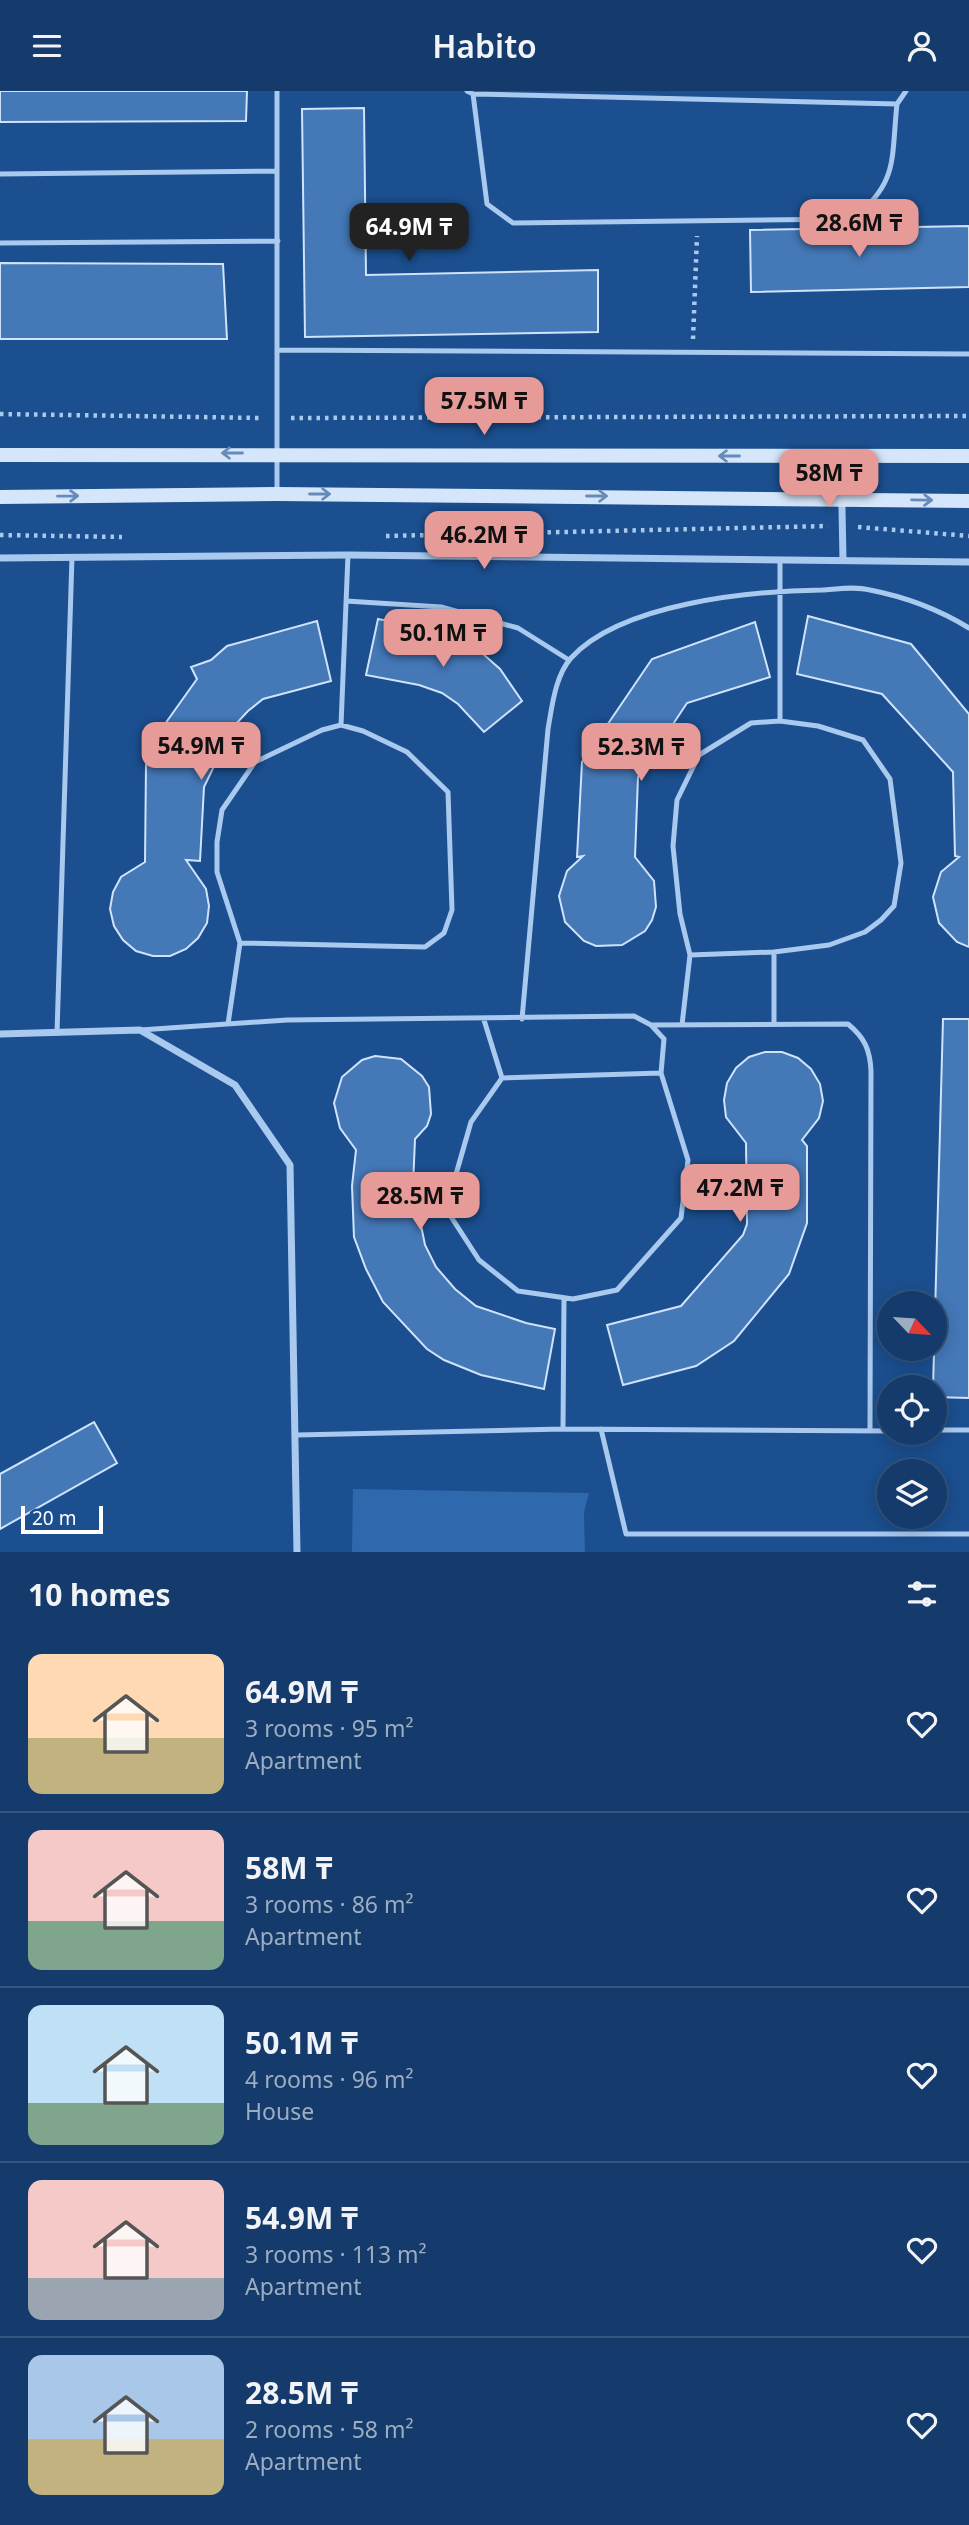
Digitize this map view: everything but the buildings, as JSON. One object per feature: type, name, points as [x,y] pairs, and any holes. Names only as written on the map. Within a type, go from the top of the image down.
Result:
[{"type":"street","points":[[0,455],[277,453],[969,456]]},
{"type":"street","points":[[841,457],[844,498],[843,561]]},
{"type":"street","points":[[0,497],[277,494],[969,501]]},
{"type":"street","points":[[0,558],[348,555],[969,562]]},
{"type":"street","points":[[0,1034],[140,1030],[235,1085],[290,1165],[297,1435],[297,1552]]},
{"type":"lane","points":[[277,91],[277,494]]},
{"type":"lane","points":[[897,104],[470,92],[486,204],[513,223],[853,219],[876,201],[888,181],[897,104],[906,91]]},
{"type":"lane","points":[[0,174],[277,171]]},
{"type":"lane","points":[[0,243],[278,241]]},
{"type":"lane","points":[[279,350],[969,354]]},
{"type":"lane","points":[[341,725],[348,555]]},
{"type":"lane","points":[[57,1033],[72,557]]},
{"type":"lane","points":[[780,560],[780,721]]},
{"type":"lane","points":[[522,1019],[548,729],[555,693],[569,660],[603,631],[707,598],[780,591],[868,589],[937,608],[969,628]]},
{"type":"lane","points":[[346,601],[441,607],[518,628],[569,660]]},
{"type":"lane","points":[[682,1025],[690,955],[680,913],[673,846],[677,800],[699,755],[751,723],[780,721],[818,726],[863,740],[890,779],[901,863],[894,906],[881,921],[865,932],[829,944],[774,952],[690,955]]},
{"type":"lane","points":[[228,1024],[240,943],[217,872],[217,842],[222,810],[255,762],[322,730],[341,725],[363,731],[407,752],[448,792],[452,910],[444,933],[425,947],[240,943]]},
{"type":"lane","points":[[774,952],[774,1024]]},
{"type":"lane","points":[[140,1030],[287,1020],[634,1017],[650,1025],[664,1039],[660,1073],[688,1160],[681,1218],[617,1290],[573,1299],[518,1291],[479,1261],[446,1209],[471,1122],[502,1078]]},
{"type":"lane","points":[[484,1020],[502,1078]]},
{"type":"lane","points":[[650,1025],[848,1024],[861,1034],[870,1053],[870,1431]]},
{"type":"lane","points":[[502,1078],[660,1073]]},
{"type":"lane","points":[[563,1429],[564,1298]]},
{"type":"lane","points":[[297,1435],[563,1429],[877,1431]]},
{"type":"lane","points":[[601,1429],[626,1534],[969,1534]]},
{"type":"lane","points":[[947,1430],[969,1430]]},
{"type":"path","points":[[692,352],[698,221]]},
{"type":"path","points":[[0,414],[278,418],[969,416]]},
{"type":"path","points":[[375,536],[843,526],[969,536]]},
{"type":"path","points":[[0,535],[125,537]]},
{"type":"shaded area","points":[[353,1489],[589,1493],[584,1512],[585,1552],[352,1552]]}]
